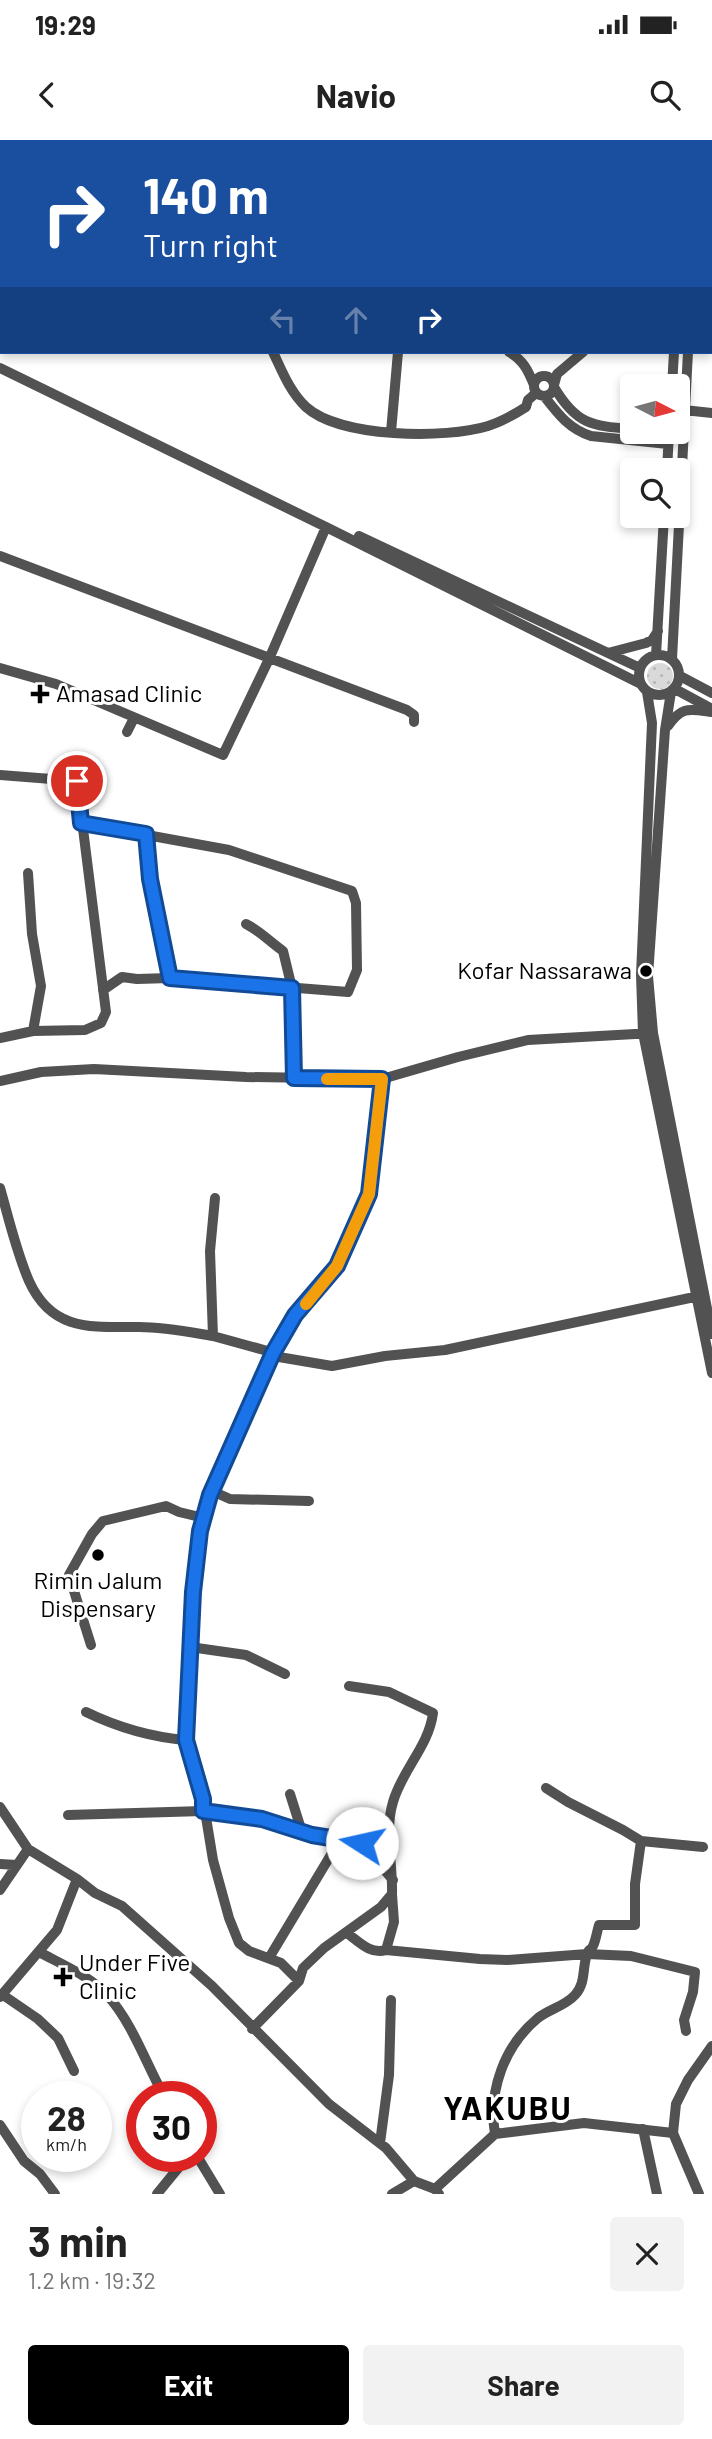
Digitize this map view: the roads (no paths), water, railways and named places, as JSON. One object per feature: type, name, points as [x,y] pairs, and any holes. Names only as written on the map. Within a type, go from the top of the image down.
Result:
[{"type":"street","points":[[274,354],[285,380],[306,407],[321,417],[391,432],[427,435],[487,426],[526,407],[528,400],[538,392],[551,393],[551,380]]},
{"type":"street","points":[[391,432],[398,354]]},
{"type":"street","points":[[513,354],[519,357],[528,369],[538,392],[566,422],[591,436],[620,439]]},
{"type":"street","points":[[538,392],[537,379],[551,380],[581,354]]},
{"type":"street","points":[[672,374],[674,354]]},
{"type":"street","points":[[687,374],[688,354]]},
{"type":"street","points":[[0,361],[276,497],[640,668]]},
{"type":"street","points":[[0,368],[326,527],[659,696],[673,690]]},
{"type":"street","points":[[528,369],[551,380],[569,410],[585,422],[620,428]]},
{"type":"street","points":[[690,411],[712,413]]},
{"type":"street","points":[[667,458],[668,444]]},
{"type":"street","points":[[672,659],[682,444]]},
{"type":"street","points":[[0,668],[56,684],[223,755],[269,659],[326,527]]},
{"type":"street","points":[[656,655],[663,528]]},
{"type":"street","points":[[0,556],[407,710],[414,715],[414,722]]},
{"type":"street","points":[[608,653],[646,643],[652,640],[658,630]]},
{"type":"street","points":[[640,668],[649,657],[667,656],[678,667],[680,676],[673,690],[665,730],[648,976],[648,1033]]},
{"type":"street","points":[[640,668],[652,723],[641,975],[648,1033],[712,1373]]},
{"type":"street","points":[[680,676],[712,693]]},
{"type":"street","points":[[673,690],[712,711]]},
{"type":"street","points":[[665,730],[677,713],[685,710],[712,711]]},
{"type":"street","points":[[127,732],[134,718]]},
{"type":"street","points":[[0,775],[77,781],[106,1012],[101,1023],[85,1030],[33,1031],[0,1038]]},
{"type":"street","points":[[81,823],[229,850],[352,891],[356,903],[357,970],[348,992],[170,978],[122,977],[103,990]]},
{"type":"street","points":[[146,834],[150,879],[170,978]]},
{"type":"street","points":[[28,873],[32,934],[41,986],[33,1031]]},
{"type":"street","points":[[246,924],[258,930],[264,938],[283,951],[292,988],[294,1078]]},
{"type":"street","points":[[0,1081],[41,1072],[94,1069],[382,1079],[527,1040],[648,1033]]},
{"type":"street","points":[[299,1981],[281,1963],[249,1951],[239,1943],[225,1907],[203,1811],[203,1799],[186,1740],[193,1592],[204,1518],[232,1443],[295,1315],[337,1266],[369,1194],[382,1079]]},
{"type":"street","points":[[0,1188],[30,1283],[50,1310],[66,1321],[93,1328],[164,1329],[213,1336],[273,1355],[332,1366],[385,1356],[445,1350],[699,1296]]},
{"type":"street","points":[[213,1336],[210,1251],[215,1198]]},
{"type":"street","points":[[699,1296],[712,1334]]},
{"type":"street","points":[[212,1491],[230,1499],[309,1501]]},
{"type":"street","points":[[91,1645],[69,1575],[92,1534],[103,1521],[166,1506],[204,1518]]},
{"type":"street","points":[[190,1647],[246,1655],[285,1674]]},
{"type":"street","points":[[349,1686],[389,1692],[433,1713],[428,1735],[402,1779],[393,1803],[388,1833],[394,1922],[386,1950]]},
{"type":"street","points":[[86,1712],[116,1727],[162,1738],[186,1740]]},
{"type":"street","points":[[546,1788],[641,1841],[703,1847]]},
{"type":"street","points":[[290,1794],[302,1832]]},
{"type":"street","points":[[0,1807],[28,1849],[95,1893],[122,1906],[163,1941],[212,1986],[328,2104],[380,2143],[414,2181],[437,2192],[495,2134],[568,2123],[673,2133]]},
{"type":"street","points":[[68,1815],[203,1811],[262,1819],[302,1832],[362,1843],[393,1880]]},
{"type":"street","points":[[269,1958],[341,1838]]},
{"type":"street","points":[[495,2134],[494,2102],[501,2069],[508,2054],[539,2017],[576,1994],[583,1983],[587,1954],[600,1925],[635,1925],[635,1884],[641,1841]]},
{"type":"street","points":[[0,1889],[28,1849]]},
{"type":"street","points":[[0,1864],[17,1865]]},
{"type":"street","points":[[74,2071],[58,2038],[38,2019],[2,1996],[57,1930],[77,1879]]},
{"type":"street","points":[[252,2028],[299,1981],[303,1968],[324,1948],[381,1907],[392,1894]]},
{"type":"street","points":[[347,1933],[368,1949],[382,1952],[386,1950],[506,1960],[587,1954],[631,1956],[695,1972],[693,1992],[684,2020],[687,2031]]},
{"type":"street","points":[[39,1952],[83,1975],[108,1996],[123,2018],[156,2081]]},
{"type":"street","points":[[380,2143],[389,2075],[391,2000]]},
{"type":"street","points":[[699,2194],[673,2133],[676,2104],[712,2046]]},
{"type":"street","points":[[0,2125],[24,2161],[40,2174],[55,2194]]},
{"type":"street","points":[[643,2129],[657,2194]]},
{"type":"street","points":[[157,2194],[175,2172]]},
{"type":"street","points":[[207,2172],[220,2194]]},
{"type":"street","points":[[392,2194],[414,2181]]},
{"type":"place","name":"Amasad Clinic","points":[[40,694]]},
{"type":"place","name":"Kofar Nassarawa","points":[[646,971]]},
{"type":"place","name":"Rimin Jalum Dispensary","points":[[98,1555]]},
{"type":"place","name":"Under Five Clinic","points":[[63,1977]]},
{"type":"district","name":"YAKUBU","points":[[508,2109]]}]
